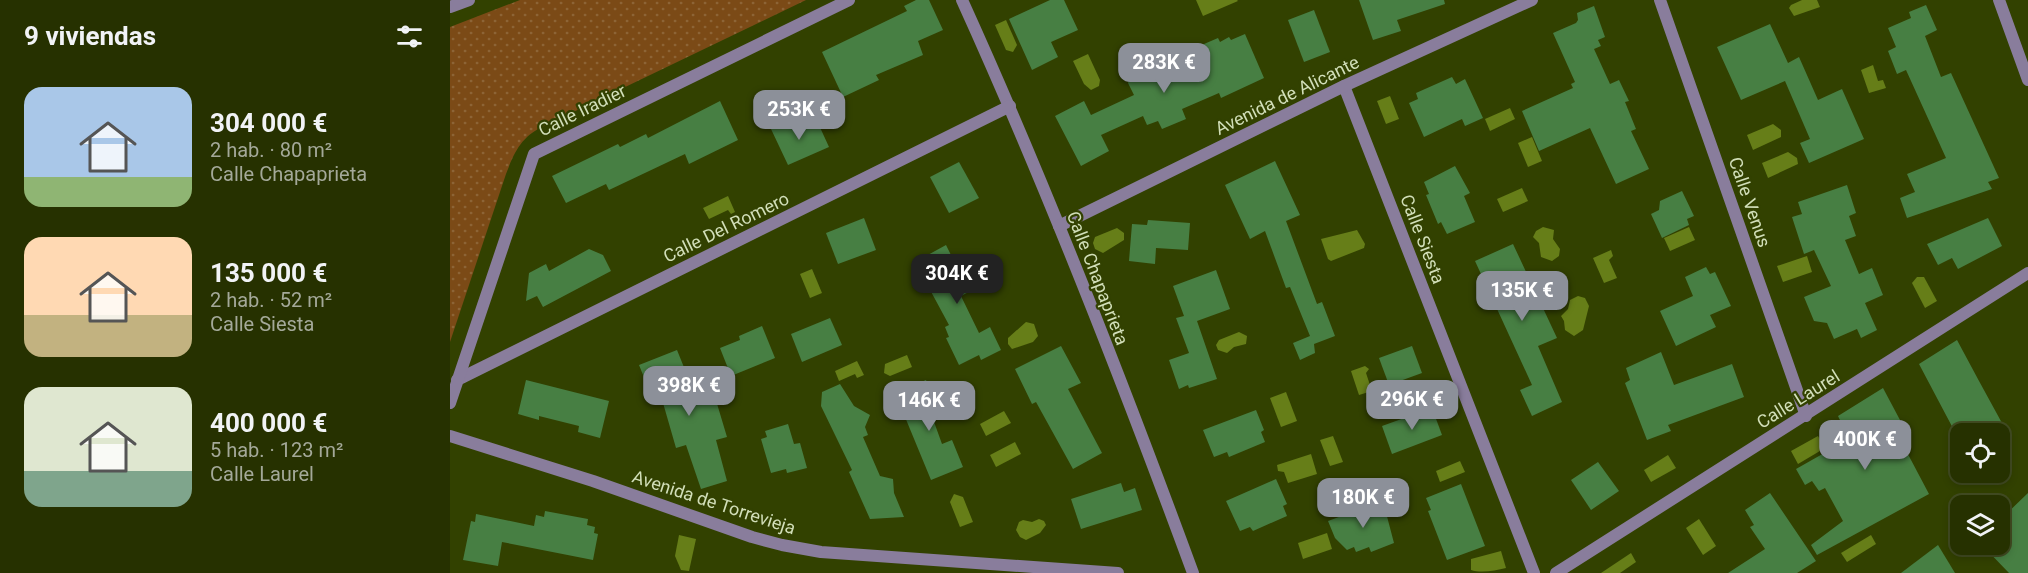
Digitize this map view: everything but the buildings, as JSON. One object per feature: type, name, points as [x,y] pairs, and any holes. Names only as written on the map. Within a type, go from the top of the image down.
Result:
[{"type":"street","points":[[450,8],[469,0]]},
{"type":"street","name":"Calle Iradier","points":[[450,403],[534,153],[849,0]]},
{"type":"street","name":"Calle Chapaprieta","points":[[962,0],[1010,106],[1059,226],[1193,573]]},
{"type":"street","name":"Avenida de Alicante","points":[[1059,226],[1344,86],[1532,0]]},
{"type":"street","name":"Calle Venus","points":[[1660,0],[1806,416]]},
{"type":"street","points":[[1999,0],[2028,80]]},
{"type":"street","name":"Calle Siesta","points":[[1344,86],[1534,573]]},
{"type":"street","name":"Calle Del Romero","points":[[458,380],[1010,106]]},
{"type":"street","name":"Calle Laurel","points":[[1556,573],[2028,273]]},
{"type":"street","name":"Avenida de Torrevieja","points":[[450,436],[593,481],[782,546],[821,552],[1118,573]]},
{"type":"shaded area","points":[[520,0],[806,0],[542,127],[523,141],[506,174],[450,342],[450,27]]},
{"type":"shaded area","points":[[1196,0],[1237,0],[1238,1],[1203,16]]},
{"type":"shaded area","points":[[1802,0],[1817,0],[1820,7],[1794,16],[1789,8]]},
{"type":"shaded area","points":[[1006,20],[1017,45],[1013,52],[1006,50],[995,25]]},
{"type":"shaded area","points":[[1088,54],[1100,80],[1099,86],[1091,90],[1084,84],[1073,61]]},
{"type":"shaded area","points":[[1873,65],[1878,81],[1883,80],[1886,88],[1869,93],[1861,70]]},
{"type":"shaded area","points":[[1390,96],[1399,119],[1386,124],[1377,101]]},
{"type":"shaded area","points":[[1510,108],[1515,119],[1490,131],[1485,119]]},
{"type":"shaded area","points":[[1773,124],[1781,130],[1781,137],[1753,150],[1747,135]]},
{"type":"shaded area","points":[[1532,137],[1542,161],[1528,167],[1518,143]]},
{"type":"shaded area","points":[[1788,152],[1797,158],[1798,164],[1768,178],[1762,163]]},
{"type":"shaded area","points":[[1522,188],[1528,201],[1503,212],[1497,199]]},
{"type":"shaded area","points":[[728,196],[735,212],[731,214],[728,210],[709,219],[703,208]]},
{"type":"shaded area","points":[[1543,227],[1554,230],[1553,239],[1560,249],[1559,256],[1552,261],[1541,257],[1539,243],[1533,237],[1536,231]]},
{"type":"shaded area","points":[[1689,227],[1695,240],[1670,251],[1664,238]]},
{"type":"shaded area","points":[[1117,228],[1124,233],[1124,240],[1103,253],[1095,249],[1093,243],[1095,237]]},
{"type":"shaded area","points":[[1357,230],[1365,244],[1364,248],[1331,261],[1328,259],[1321,239]]},
{"type":"shaded area","points":[[1611,250],[1613,256],[1609,260],[1617,278],[1604,283],[1593,258]]},
{"type":"shaded area","points":[[1807,256],[1812,272],[1783,282],[1777,266]]},
{"type":"shaded area","points":[[812,269],[822,293],[810,298],[800,274]]},
{"type":"shaded area","points":[[1917,277],[1924,277],[1937,301],[1925,308],[1912,283]]},
{"type":"shaded area","points":[[1578,296],[1585,298],[1589,306],[1583,330],[1574,336],[1565,330],[1561,316],[1568,309],[1570,300]]},
{"type":"shaded area","points":[[1026,322],[1034,324],[1038,336],[1033,342],[1012,349],[1008,344],[1008,338]]},
{"type":"shaded area","points":[[1239,332],[1247,336],[1246,344],[1234,347],[1227,353],[1218,350],[1216,345],[1219,340]]},
{"type":"shaded area","points":[[907,355],[912,367],[890,376],[884,373],[885,364]]},
{"type":"shaded area","points":[[857,361],[864,375],[857,378],[855,374],[839,381],[835,371]]},
{"type":"shaded area","points":[[1365,366],[1369,369],[1366,373],[1372,391],[1359,395],[1351,371]]},
{"type":"shaded area","points":[[1286,392],[1297,421],[1281,427],[1270,398]]},
{"type":"shaded area","points":[[1004,411],[1011,423],[986,436],[980,424]]},
{"type":"shaded area","points":[[1333,436],[1343,462],[1330,466],[1320,440]]},
{"type":"shaded area","points":[[1818,436],[1825,448],[1798,464],[1791,451]]},
{"type":"shaded area","points":[[1015,442],[1021,454],[996,467],[990,455]]},
{"type":"shaded area","points":[[1311,454],[1317,474],[1288,483],[1284,472],[1278,471],[1277,465]]},
{"type":"shaded area","points":[[1668,455],[1676,468],[1651,482],[1644,470]]},
{"type":"shaded area","points":[[1460,461],[1465,472],[1440,482],[1436,471]]},
{"type":"shaded area","points":[[954,494],[963,497],[973,522],[960,527],[950,502]]},
{"type":"shaded area","points":[[1039,519],[1046,525],[1040,533],[1026,540],[1020,537],[1016,530],[1019,522],[1023,520],[1032,522]]},
{"type":"shaded area","points":[[1699,519],[1716,546],[1703,555],[1686,528]]},
{"type":"shaded area","points":[[1327,533],[1332,549],[1303,559],[1298,543]]},
{"type":"shaded area","points":[[679,535],[696,539],[689,571],[681,570],[675,556]]},
{"type":"shaded area","points":[[1871,535],[1876,544],[1847,562],[1841,553]]},
{"type":"shaded area","points":[[1501,551],[1506,568],[1488,571],[1471,570],[1471,559]]},
{"type":"shaded area","points":[[1631,553],[1636,562],[1620,573],[1601,573]]}]
